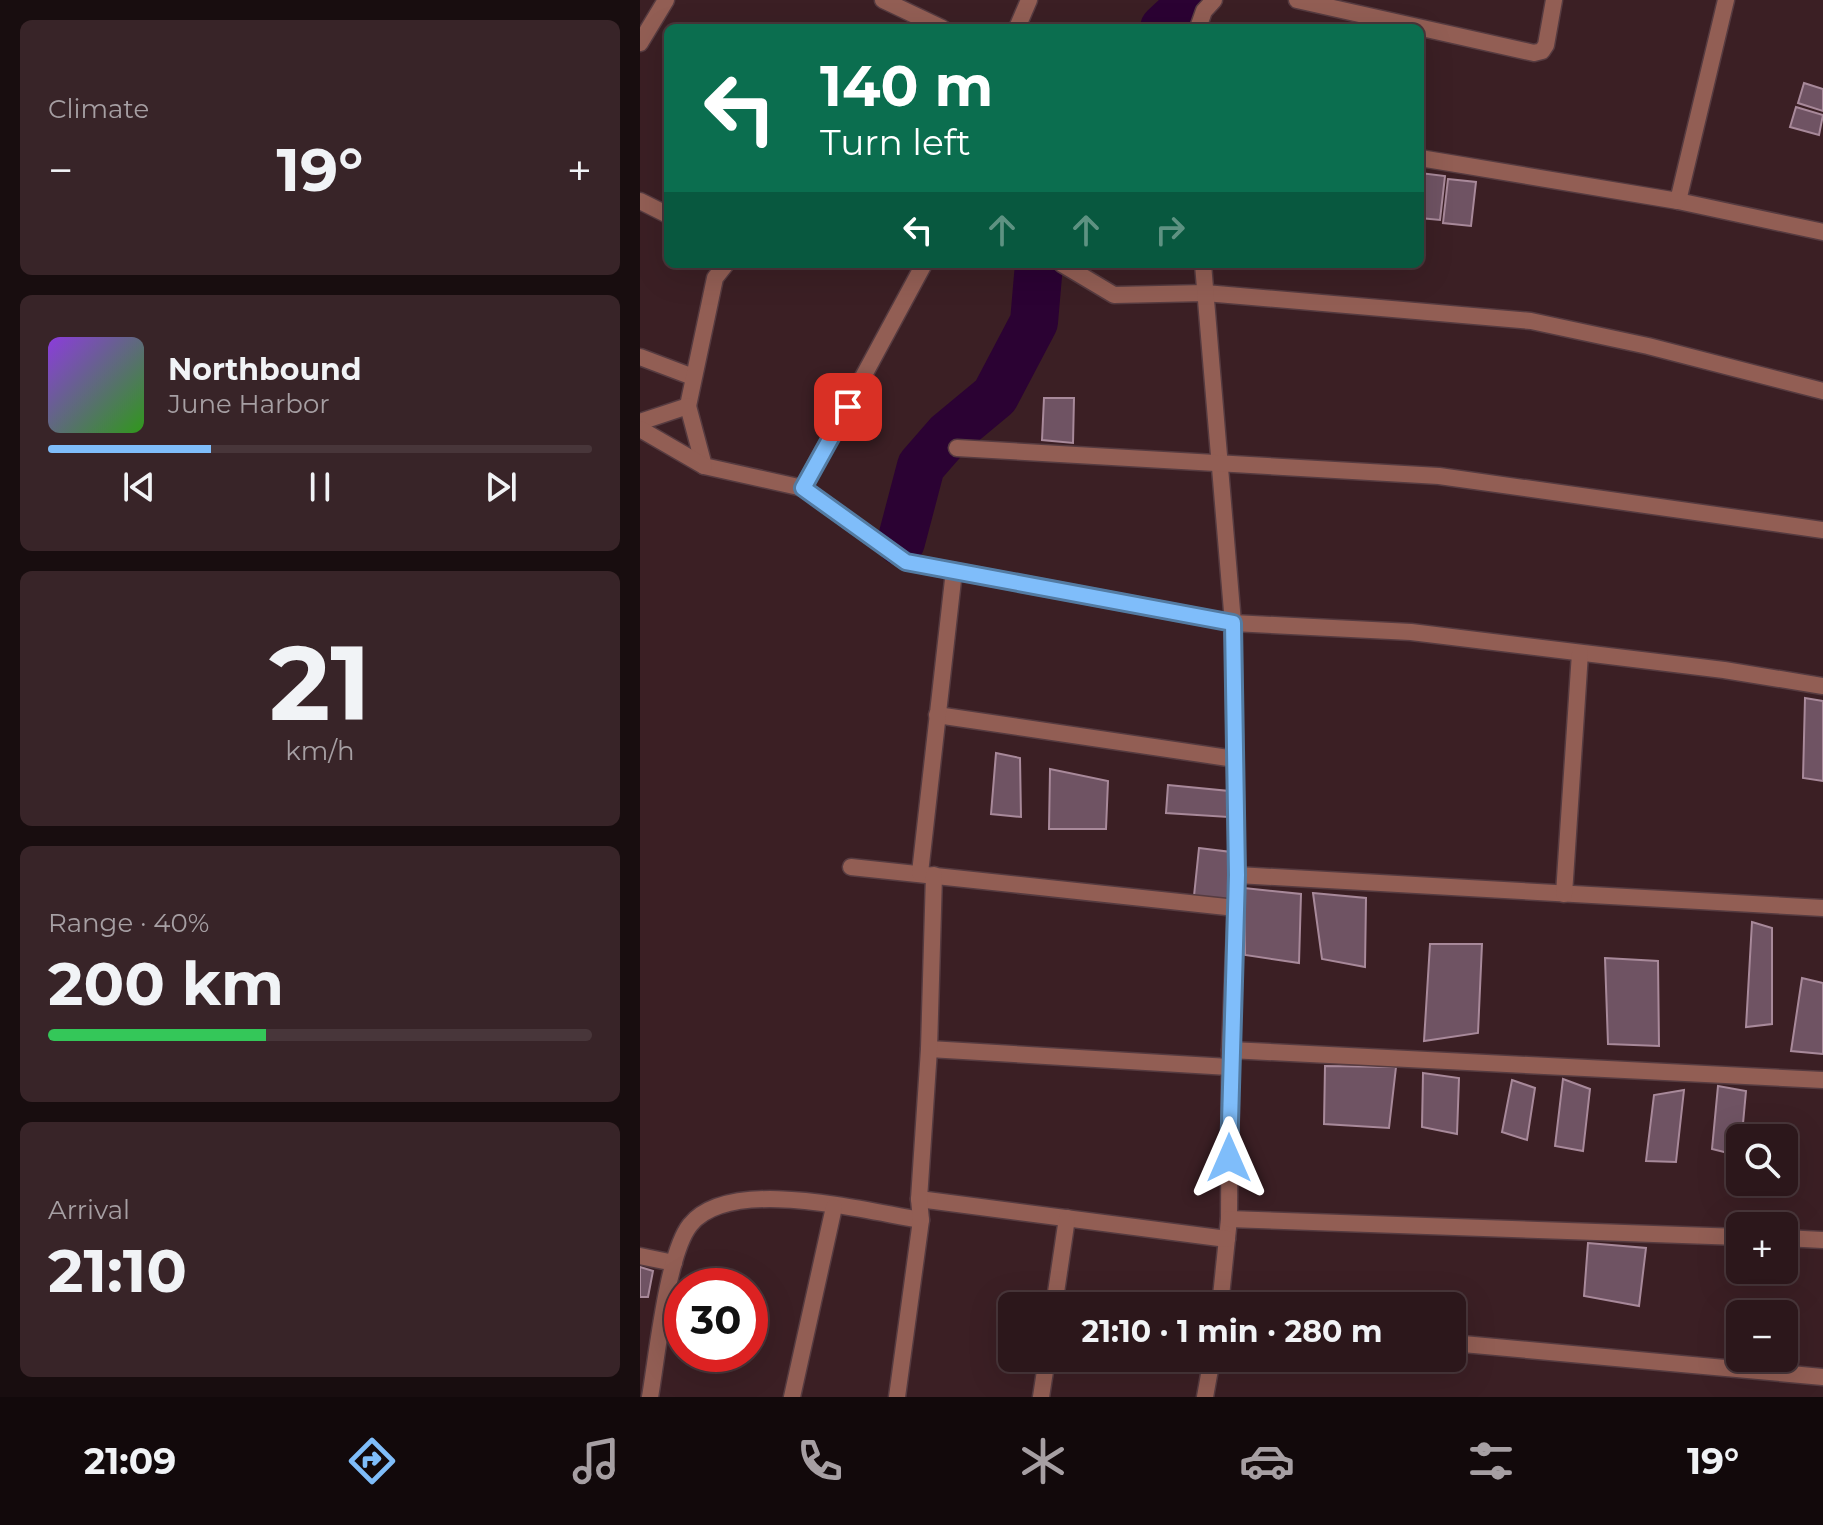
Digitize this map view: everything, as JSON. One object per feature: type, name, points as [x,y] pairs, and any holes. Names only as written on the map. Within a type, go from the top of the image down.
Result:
[{"type":"street","points":[[640,43],[666,0]]},
{"type":"street","points":[[883,0],[934,24]]},
{"type":"street","points":[[1019,24],[1029,0]]},
{"type":"street","points":[[1199,24],[1204,11],[1214,0]]},
{"type":"street","points":[[1297,0],[1404,24]]},
{"type":"street","points":[[1424,28],[1534,53],[1542,51],[1546,45],[1554,0]]},
{"type":"street","points":[[1678,201],[1726,0]]},
{"type":"street","points":[[1424,159],[1678,201],[1823,232]]},
{"type":"street","points":[[640,201],[664,213]]},
{"type":"street","points":[[704,466],[688,406],[715,278],[723,268]]},
{"type":"street","points":[[803,488],[922,268]]},
{"type":"street","points":[[1069,268],[1114,295],[1205,293],[1531,321],[1648,346],[1823,391]]},
{"type":"street","points":[[1203,268],[1233,623],[1237,875],[1230,1059],[1229,1219],[1221,1292]]},
{"type":"street","points":[[640,357],[693,377]]},
{"type":"street","points":[[640,422],[688,406]]},
{"type":"street","points":[[640,429],[704,466],[803,488],[906,562],[1233,623],[1411,632],[1823,686]]},
{"type":"street","points":[[957,448],[1439,476],[1823,530]]},
{"type":"street","points":[[897,1397],[921,1220],[919,1199],[929,1049],[927,874],[937,715],[954,571]]},
{"type":"street","points":[[1564,894],[1580,653]]},
{"type":"street","points":[[937,715],[1235,759]]},
{"type":"street","points":[[851,867],[1236,908]]},
{"type":"street","points":[[1237,875],[1823,908]]},
{"type":"street","points":[[929,1049],[1823,1080]]},
{"type":"street","points":[[650,1397],[674,1263],[690,1225],[712,1207],[762,1196],[921,1220]]},
{"type":"street","points":[[919,1199],[1227,1239]]},
{"type":"street","points":[[792,1397],[834,1207]]},
{"type":"street","points":[[1056,1292],[1067,1218]]},
{"type":"street","points":[[1229,1219],[1726,1237]]},
{"type":"street","points":[[1798,1239],[1823,1240]]},
{"type":"street","points":[[640,1256],[674,1263]]},
{"type":"street","points":[[1466,1344],[1823,1377]]},
{"type":"street","points":[[1041,1397],[1045,1372]]},
{"type":"street","points":[[1205,1397],[1209,1372]]},
{"type":"building","points":[[1804,83],[1823,89],[1823,111],[1798,103]]},
{"type":"building","points":[[1796,107],[1823,115],[1819,135],[1790,127]]},
{"type":"building","points":[[1424,173],[1445,176],[1440,220],[1424,218]]},
{"type":"building","points":[[1448,179],[1476,182],[1471,226],[1443,223]]},
{"type":"building","points":[[1044,398],[1074,398],[1073,443],[1042,440]]},
{"type":"building","points":[[1805,698],[1823,701],[1823,781],[1803,778]]},
{"type":"building","points":[[996,753],[1020,758],[1021,817],[991,814]]},
{"type":"building","points":[[1050,769],[1108,781],[1106,829],[1049,829]]},
{"type":"building","points":[[1168,785],[1229,791],[1228,817],[1166,813]]},
{"type":"building","points":[[1199,848],[1231,852],[1229,901],[1194,896]]},
{"type":"building","points":[[1244,888],[1301,894],[1299,963],[1245,955]]},
{"type":"building","points":[[1313,893],[1366,898],[1365,967],[1322,959]]},
{"type":"building","points":[[1752,922],[1772,928],[1772,1024],[1746,1027]]},
{"type":"building","points":[[1430,944],[1482,944],[1478,1033],[1424,1041]]},
{"type":"building","points":[[1605,958],[1658,961],[1659,1046],[1608,1044]]},
{"type":"building","points":[[1802,978],[1823,983],[1823,1054],[1791,1051]]},
{"type":"building","points":[[1325,1066],[1396,1067],[1389,1128],[1324,1124]]},
{"type":"building","points":[[1423,1073],[1459,1078],[1457,1134],[1422,1127]]},
{"type":"building","points":[[1563,1079],[1590,1089],[1583,1151],[1555,1146]]},
{"type":"building","points":[[1512,1080],[1535,1088],[1527,1140],[1502,1132]]},
{"type":"building","points":[[1718,1086],[1746,1091],[1743,1124],[1726,1124],[1726,1152],[1712,1149]]},
{"type":"building","points":[[1684,1090],[1676,1162],[1646,1161],[1654,1095]]},
{"type":"building","points":[[1588,1243],[1646,1248],[1639,1306],[1584,1296]]},
{"type":"building","points":[[640,1267],[653,1271],[648,1297],[640,1297]]},
{"type":"waterway","points":[[1168,24],[1194,0]]},
{"type":"waterway","points":[[901,542],[921,466],[948,435],[995,396],[1034,322],[1039,268]]},
{"type":"route","points":[[848,407],[803,488],[906,562],[1233,623],[1237,875],[1229,1158]]}]
